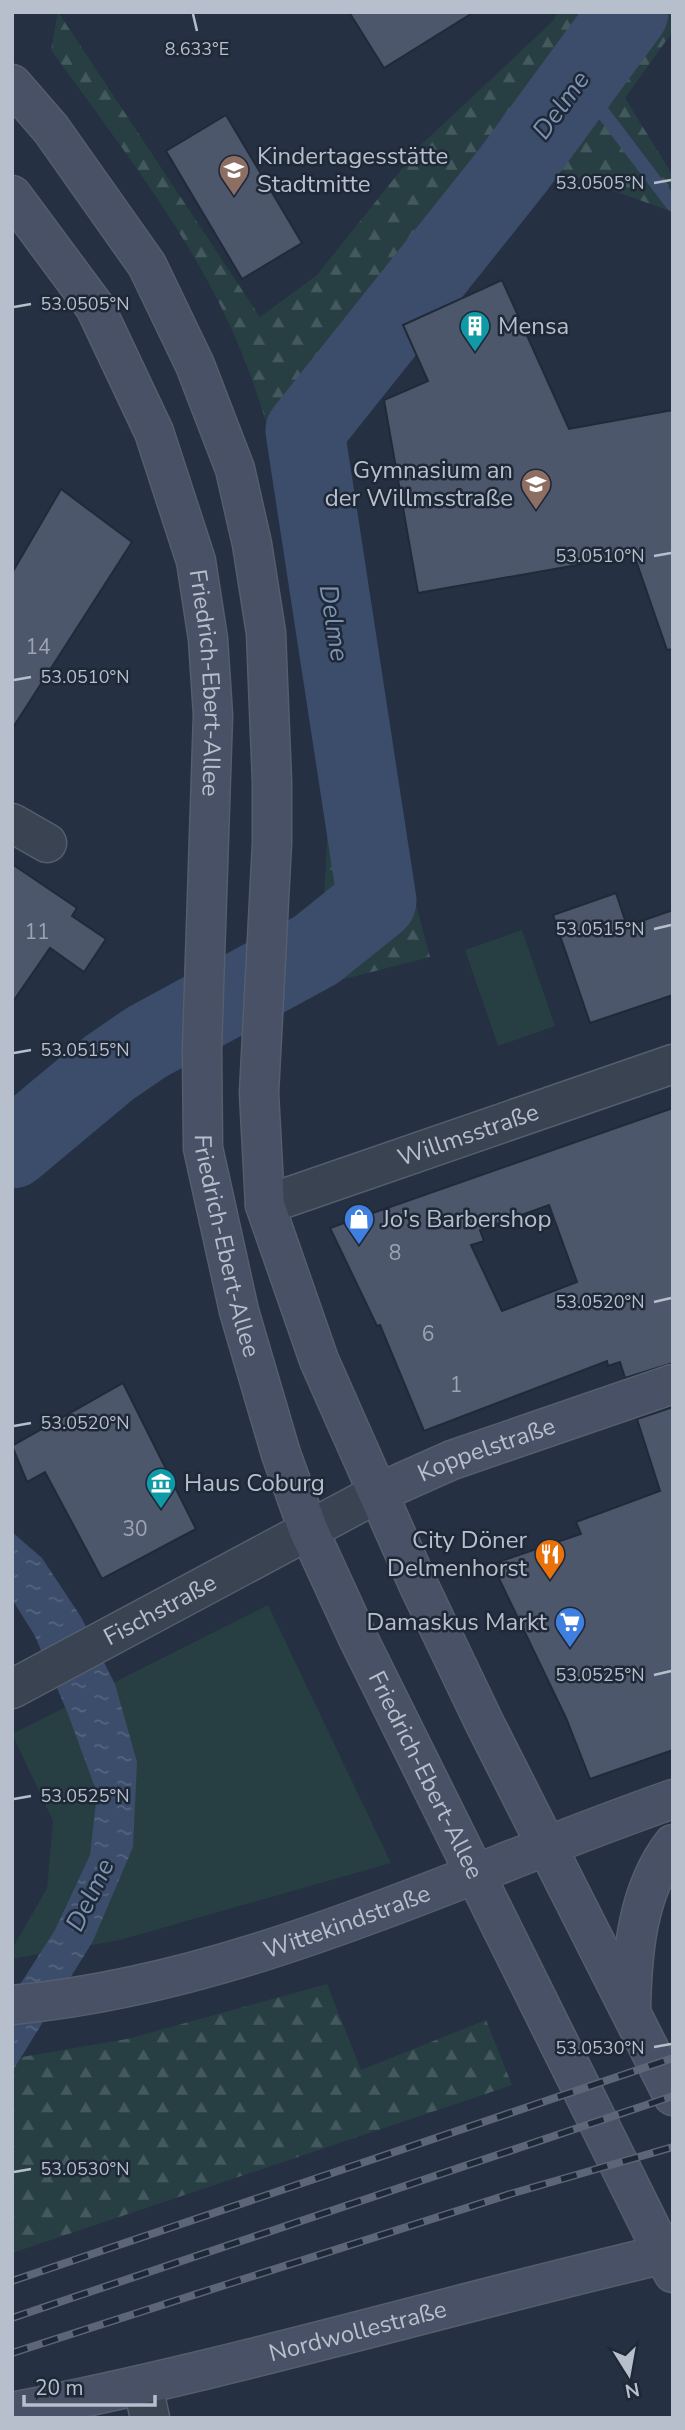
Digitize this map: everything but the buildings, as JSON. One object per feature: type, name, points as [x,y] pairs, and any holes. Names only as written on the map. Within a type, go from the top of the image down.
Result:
[{"type":"main road","name":"Friedrich-Ebert-Allee","points":[[12,84],[51,130],[147,265],[195,365],[235,469],[252,544],[266,633],[272,844],[261,1011],[259,1093],[265,1205],[319,1360],[378,1493],[484,1722],[673,2096]]},
{"type":"main road","name":"Friedrich-Ebert-Allee","points":[[12,195],[95,307],[154,432],[196,561],[208,639],[213,715],[202,1049],[203,1148],[239,1311],[281,1454],[308,1529],[475,1874],[669,2260]]},
{"type":"main road","name":"Koppelstraße","points":[[378,1493],[452,1460],[673,1384]]},
{"type":"main road","name":"Wittekindstraße","points":[[12,2005],[82,1998],[169,1979],[265,1951],[399,1905],[548,1844],[673,1799]]},
{"type":"main road","points":[[631,2012],[636,1932],[652,1879],[673,1844]]},
{"type":"main road","name":"Nordwollestraße","points":[[12,2412],[146,2402],[554,2279],[669,2260]]},
{"type":"street","points":[[12,823],[47,843]]},
{"type":"street","name":"Willmsstraße","points":[[265,1205],[673,1064]]},
{"type":"street","name":"Koppelstraße","points":[[308,1529],[378,1493]]},
{"type":"street","name":"Fischstraße","points":[[12,1689],[99,1645],[308,1529]]},
{"type":"green space","points":[[58,12],[260,317],[317,275],[421,145],[553,21],[558,12],[673,12],[673,31],[625,98],[673,176],[673,212],[541,165],[478,231],[321,433],[342,587],[399,841],[430,957],[317,986],[327,840],[326,754],[296,554],[278,465],[252,379],[215,295],[158,200],[51,50]]},
{"type":"green space","points":[[522,930],[555,1026],[498,1046],[465,950]]},
{"type":"green space","points":[[268,1605],[391,1863],[120,1940],[12,1959],[12,1949],[47,1888],[53,1821],[12,1734]]},
{"type":"green space","points":[[327,1984],[361,2070],[486,2020],[512,2085],[12,2253],[12,2072],[22,2057],[127,2039]]},
{"type":"water","points":[[149,1014],[150,1066],[124,1080],[12,1166],[12,1126],[127,1028]]},
{"type":"water","points":[[12,1532],[42,1558],[81,1617],[115,1684],[137,1762],[133,1847],[93,1941],[12,2072],[12,1997],[55,1930],[90,1855],[97,1793],[35,1636],[12,1599]]},
{"type":"waterway","name":"Delme","points":[[12,1149],[109,1068],[147,1042],[316,950],[377,901],[305,431],[513,170],[629,12]]},
{"type":"waterway","points":[[579,81],[673,205]]},
{"type":"railway","points":[[12,2281],[673,2058]]},
{"type":"railway","points":[[12,2318],[673,2096]]},
{"type":"railway","points":[[12,2353],[510,2194],[673,2147]]},
{"type":"place","name":"Kindertagesstätte Stadtmitte","points":[[234,197]]},
{"type":"place","name":"Mensa","points":[[475,353]]},
{"type":"place","name":"Gymnasium an der Willmsstraße","points":[[536,511]]},
{"type":"place","name":"Jo's Barbershop","points":[[359,1246]]},
{"type":"place","name":"Haus Coburg","points":[[161,1510]]},
{"type":"place","name":"City Döner Delmenhorst","points":[[550,1581]]},
{"type":"place","name":"Damaskus Markt","points":[[570,1649]]}]
